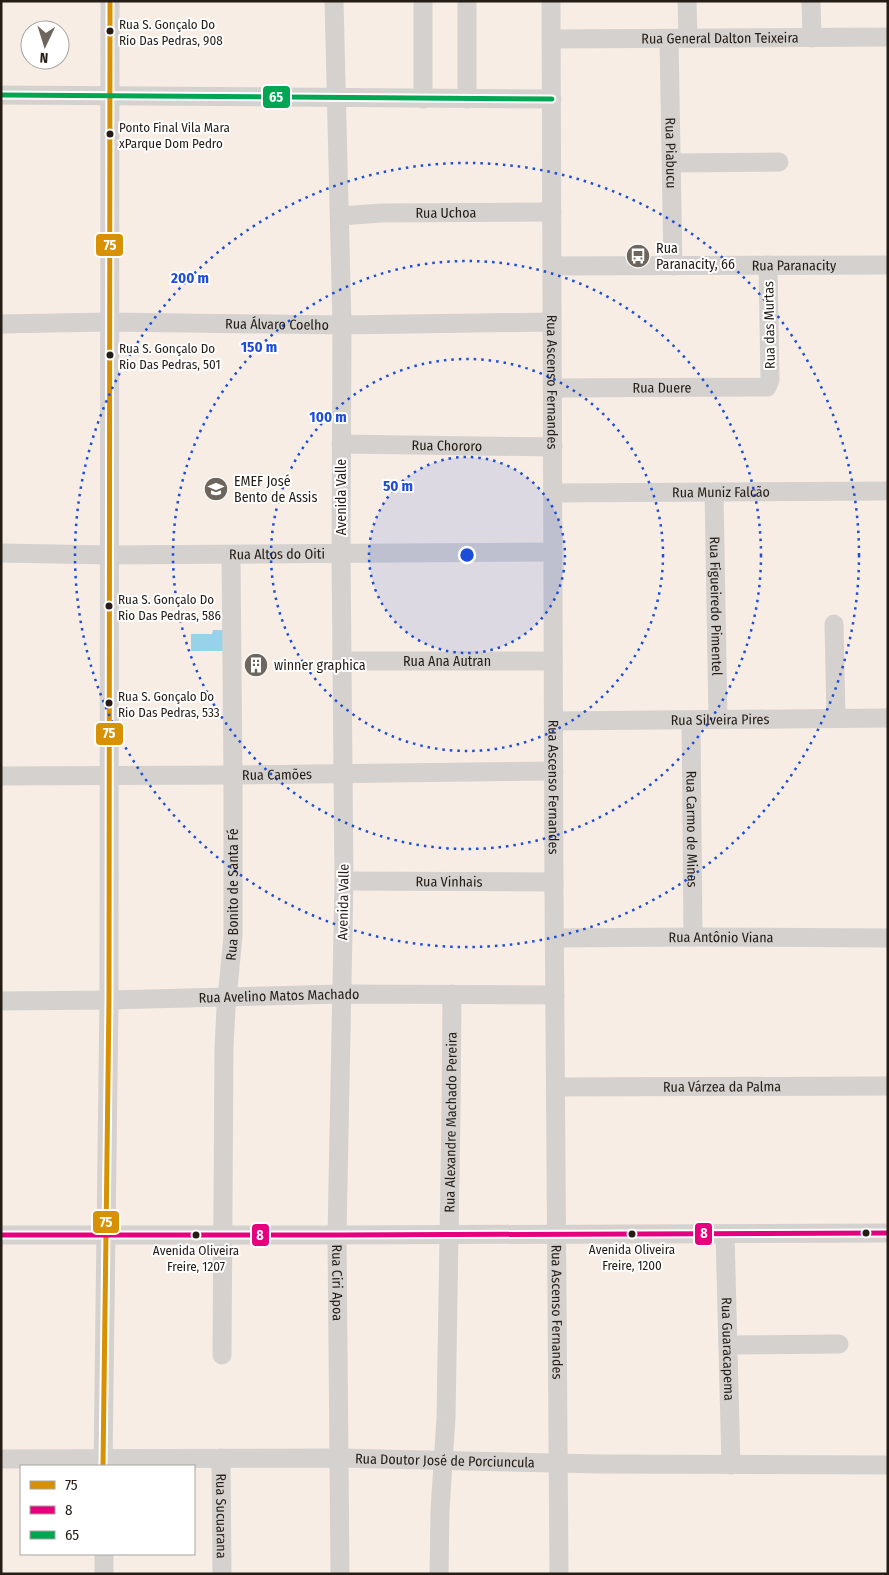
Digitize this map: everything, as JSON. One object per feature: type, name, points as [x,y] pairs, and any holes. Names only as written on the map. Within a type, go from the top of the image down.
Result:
[{"type":"street","points":[[103,1462],[109,1000],[110,1]]},
{"type":"street","name":"Avenida Valle","points":[[334,1],[342,325],[341,661],[344,774],[342,994]]},
{"type":"street","points":[[423,1],[423,99]]},
{"type":"street","points":[[467,1],[467,99]]},
{"type":"street","name":"Rua Ascenso Fernandes","points":[[551,1],[559,1574]]},
{"type":"street","name":"Rua Piabucu","points":[[674,266],[672,163],[678,38],[688,1]]},
{"type":"street","points":[[811,1],[812,38]]},
{"type":"street","name":"Rua General Dalton Teixeira","points":[[552,39],[888,37]]},
{"type":"street","points":[[1,95],[552,99]]},
{"type":"street","points":[[672,163],[779,162]]},
{"type":"street","name":"Rua Uchoa","points":[[340,216],[381,213],[552,212]]},
{"type":"street","name":"Rua das Murtas","points":[[768,265],[769,385]]},
{"type":"street","name":"Rua Paranacity","points":[[552,266],[888,265]]},
{"type":"street","name":"Rua Álvaro Coelho","points":[[1,324],[110,322],[342,325],[552,322]]},
{"type":"street","name":"Rua Duere","points":[[553,388],[765,388],[769,385]]},
{"type":"street","name":"Rua Chororo","points":[[342,444],[553,447]]},
{"type":"street","name":"Rua Muniz Falcão","points":[[553,493],[888,490]]},
{"type":"street","name":"Rua Figueiredo Pimentel","points":[[714,492],[718,719]]},
{"type":"street","name":"Rua Altos do Oiti","points":[[1,553],[109,555],[553,552]]},
{"type":"street","name":"Rua Bonito de Santa Fé","points":[[222,1355],[224,1047],[233,936],[232,554]]},
{"type":"street","points":[[834,624],[836,718]]},
{"type":"street","name":"Rua Ana Autran","points":[[341,661],[553,660]]},
{"type":"street","name":"Rua Silveira Pires","points":[[554,721],[888,718]]},
{"type":"street","name":"Rua Carmo de Minas","points":[[691,720],[693,937]]},
{"type":"street","name":"Rua Camões","points":[[1,776],[554,771]]},
{"type":"street","name":"Rua Vinhais","points":[[344,881],[554,882]]},
{"type":"street","name":"Rua Antônio Viana","points":[[555,938],[888,938]]},
{"type":"street","name":"Rua Avelino Matos Machado","points":[[1,1001],[342,994],[555,995]]},
{"type":"street","name":"Rua Ciri Apoa","points":[[340,1574],[337,1235],[342,994]]},
{"type":"street","name":"Rua Alexandre Machado Pereira","points":[[439,1574],[440,1510],[446,1418],[452,994]]},
{"type":"street","name":"Rua Várzea da Palma","points":[[556,1086],[888,1086]]},
{"type":"street","points":[[1,1235],[888,1232]]},
{"type":"street","name":"Rua Guaracapema","points":[[725,1234],[731,1465]]},
{"type":"street","points":[[728,1345],[839,1344]]},
{"type":"street","name":"Rua Doutor José de Porciuncula","points":[[1,1459],[103,1462],[221,1458],[340,1458],[559,1463],[888,1465]]},
{"type":"street","name":"Rua Sucuarana","points":[[221,1458],[222,1574]]},
{"type":"street","points":[[104,1555],[104,1574]]},
{"type":"water","points":[[213,630],[223,630],[223,651],[191,651],[191,634],[212,634]]},
{"type":"transit line","name":"75","points":[[103,1465],[109,1000],[110,1]]},
{"type":"transit line","name":"65","points":[[1,95],[552,99]]},
{"type":"transit line","name":"8","points":[[1,1235],[888,1233]]},
{"type":"place","name":"Rua S. Gonçalo Do Rio Das Pedras, 908","points":[[110,31]]},
{"type":"place","name":"Ponto Final Vila Mara xParque Dom Pedro","points":[[110,134]]},
{"type":"place","name":"Rua Paranacity, 66","points":[[638,256]]},
{"type":"place","name":"Rua S. Gonçalo Do Rio Das Pedras, 501","points":[[110,355]]},
{"type":"place","name":"EMEF José Bento de Assis","points":[[216,489]]},
{"type":"place","name":"Rua S. Gonçalo Do Rio Das Pedras, 586","points":[[109,606]]},
{"type":"place","name":"winner graphica","points":[[256,665]]},
{"type":"place","name":"Rua S. Gonçalo Do Rio Das Pedras, 533","points":[[109,703]]},
{"type":"place","name":"Avenida Oliveira Freire, 1200","points":[[632,1234]]},
{"type":"place","name":"Avenida Oliveira Freire, 1207","points":[[196,1235]]}]
